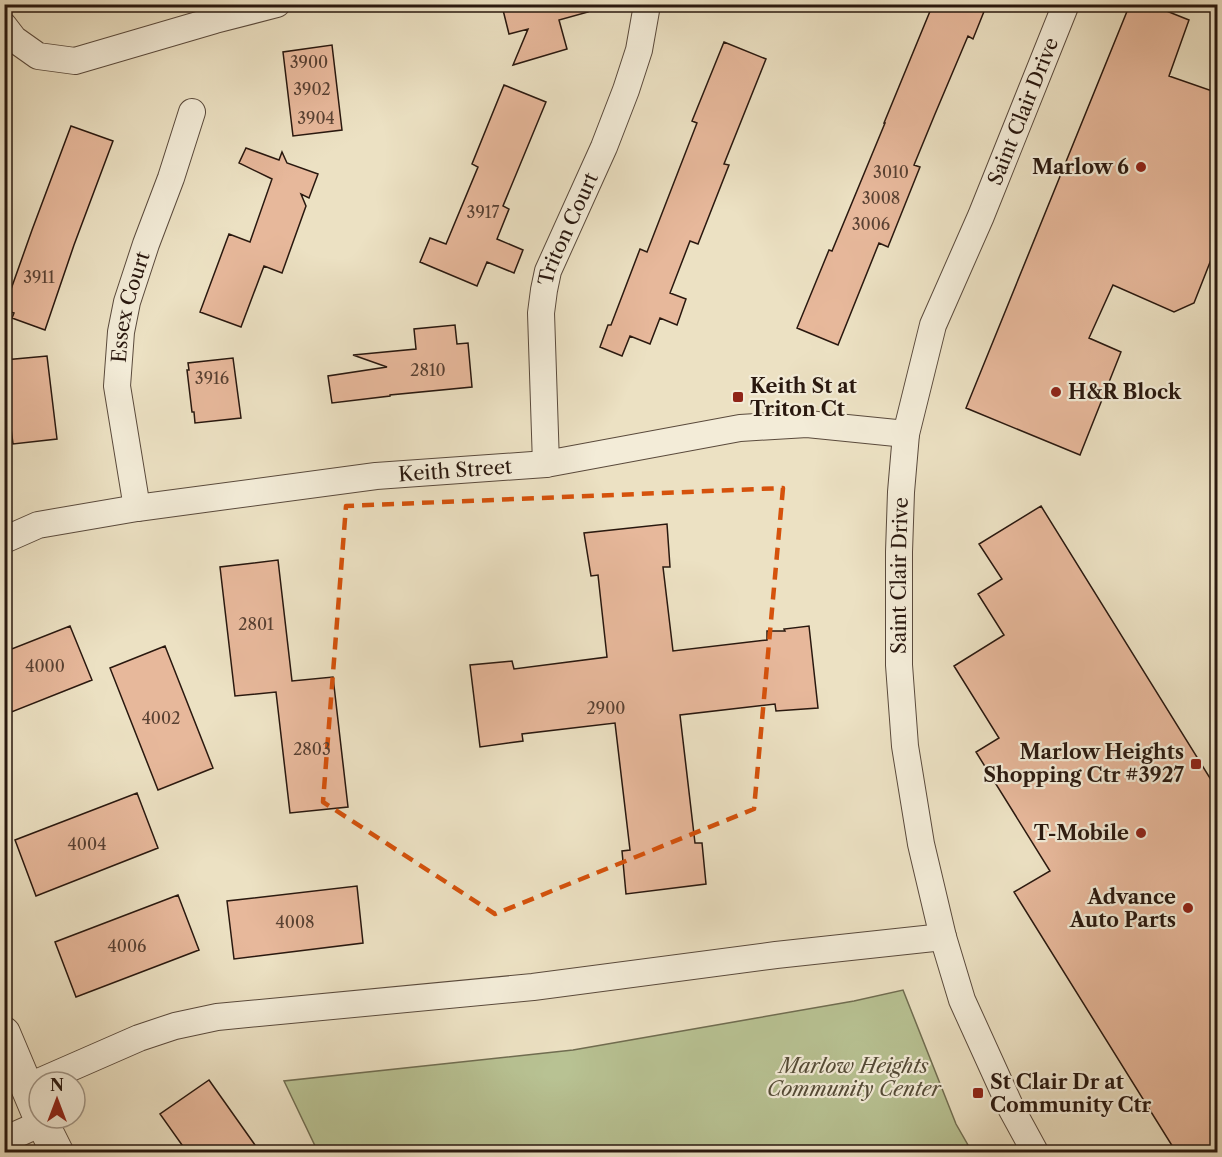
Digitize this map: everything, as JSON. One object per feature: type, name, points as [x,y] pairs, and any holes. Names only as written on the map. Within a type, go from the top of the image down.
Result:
[{"type":"street","points":[[4,26],[14,39],[38,56],[75,61],[277,4]]},
{"type":"street","name":"Saint Clair Drive","points":[[1035,1152],[1011,1108],[963,1000],[943,937],[921,844],[905,746],[900,676],[899,552],[906,434],[933,325],[981,216],[1066,4]]},
{"type":"street","name":"Triton Court","points":[[546,464],[541,313],[548,271],[604,147],[626,90],[639,50],[647,5]]},
{"type":"street","name":"Essex Court","points":[[137,508],[117,386],[121,332],[127,302],[142,254],[171,178],[192,112]]},
{"type":"street","name":"Keith Street","points":[[4,540],[38,525],[137,508],[376,476],[546,464],[740,428],[807,424],[906,434]]},
{"type":"street","points":[[66,1070],[139,1038],[175,1026],[217,1017],[532,987],[776,955],[943,937]]},
{"type":"street","points":[[4,1033],[27,1087]]},
{"type":"street","points":[[4,1140],[27,1127]]},
{"type":"street","points":[[46,1130],[57,1152]]},
{"type":"highlighted area","points":[[783,488],[754,809],[495,914],[323,802],[346,506]]},
{"type":"green space","name":"Marlow Heights Community Center","points":[[903,990],[956,1124],[972,1152],[318,1152],[284,1081],[573,1050],[854,1001]]},
{"type":"building","points":[[523,4],[587,4],[588,12],[559,20],[567,49],[513,65],[528,29],[509,34],[503,10]]},
{"type":"building","points":[[933,4],[987,4],[973,39],[968,36],[914,165],[920,167],[888,247],[879,243],[838,345],[797,328],[829,250],[832,251]]},
{"type":"building","name":"Marlow 6","points":[[1130,4],[1149,4],[1189,20],[1169,76],[1218,93],[1218,242],[1194,303],[1174,312],[1113,285],[1089,338],[1121,352],[1080,455],[966,408]]},
{"type":"building","points":[[724,42],[766,59],[724,164],[729,165],[698,244],[690,241],[670,293],[686,299],[677,325],[660,318],[650,344],[630,336],[622,356],[600,347],[608,325],[611,325],[640,249],[647,252],[697,123],[692,121]]},
{"type":"building","points":[[332,45],[342,130],[293,136],[283,52]]},
{"type":"building","points":[[504,85],[546,102],[503,206],[509,209],[497,239],[523,250],[514,273],[487,262],[477,286],[420,262],[430,238],[446,244],[478,167],[472,164]]},
{"type":"building","points":[[71,126],[113,141],[45,330],[12,318],[14,313],[4,309]]},
{"type":"building","points":[[246,148],[279,160],[282,152],[287,163],[318,174],[309,198],[301,194],[306,206],[282,273],[264,266],[241,327],[200,312],[229,234],[250,242],[272,179],[239,163]]},
{"type":"building","points":[[455,325],[457,344],[468,343],[472,387],[332,403],[328,376],[387,367],[353,355],[416,349],[414,329]]},
{"type":"building","points":[[47,356],[57,439],[13,444],[4,360]]},
{"type":"building","points":[[233,358],[241,418],[195,423],[187,370],[189,370],[188,363]]},
{"type":"building","points":[[1041,506],[1218,791],[1218,1152],[1176,1152],[1014,892],[1050,871],[976,752],[999,738],[954,666],[1004,635],[978,594],[1002,579],[979,544]]},
{"type":"building","points":[[667,524],[670,567],[663,567],[673,651],[767,640],[767,631],[785,631],[784,629],[809,626],[818,708],[776,711],[775,704],[680,715],[695,843],[702,843],[706,884],[626,894],[622,851],[630,850],[615,723],[522,734],[523,741],[480,747],[470,665],[512,661],[514,669],[607,657],[598,575],[591,576],[584,533]]},
{"type":"building","points":[[278,560],[292,681],[333,677],[348,807],[290,813],[276,692],[235,696],[220,567]]},
{"type":"building","points":[[70,626],[92,680],[4,715],[4,652]]},
{"type":"building","points":[[165,646],[213,768],[158,790],[110,668]]},
{"type":"building","points":[[137,793],[158,848],[36,896],[15,840]]},
{"type":"building","points":[[357,886],[363,943],[234,959],[227,901]]},
{"type":"building","points":[[178,895],[199,950],[76,997],[55,942]]},
{"type":"building","points":[[209,1080],[260,1152],[187,1152],[160,1114]]},
{"type":"place","name":"Marlow 6","points":[[1141,167]]},
{"type":"place","name":"H&R Block","points":[[1056,392]]},
{"type":"place","name":"Keith St at Triton Ct","points":[[738,397]]},
{"type":"place","name":"Marlow Heights Shopping Ctr #3927","points":[[1196,764]]},
{"type":"place","name":"T-Mobile","points":[[1141,833]]},
{"type":"place","name":"Advance Auto Parts","points":[[1188,908]]},
{"type":"place","name":"St Clair Dr at Community Ctr","points":[[978,1093]]}]
